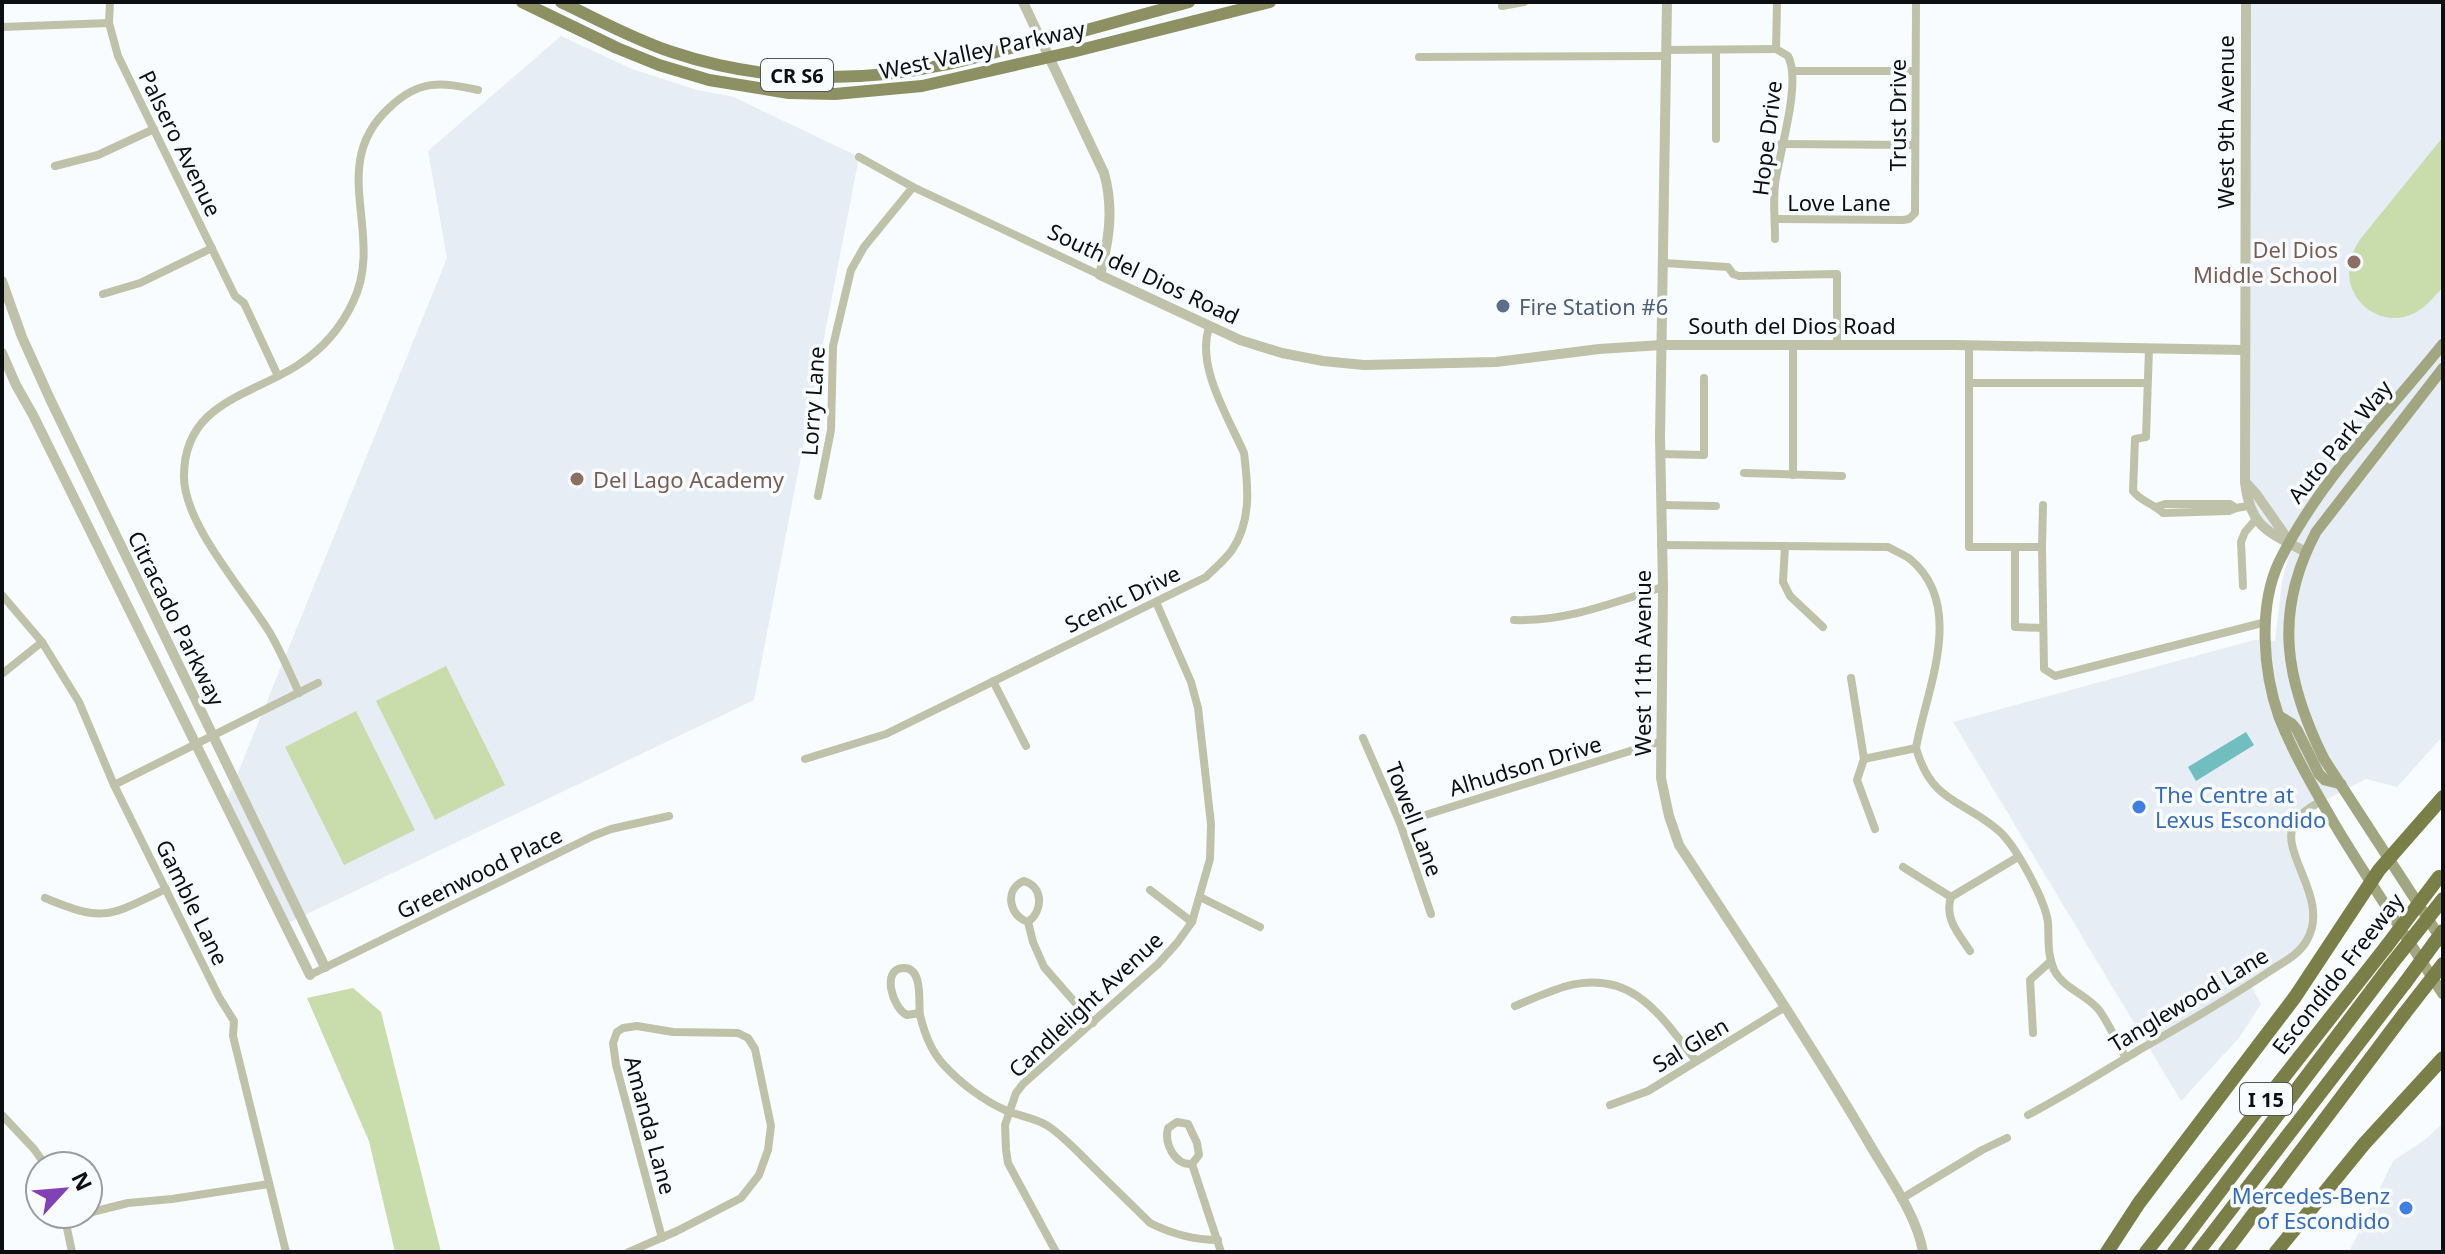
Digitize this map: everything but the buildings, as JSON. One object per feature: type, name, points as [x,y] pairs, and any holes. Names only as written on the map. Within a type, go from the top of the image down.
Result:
[{"type":"highway","points":[[2107,1252],[2139,1203],[2295,997],[2388,857],[2443,797]]},
{"type":"highway","name":"Escondido Freeway","points":[[2146,1252],[2441,874]]},
{"type":"highway","points":[[2174,1252],[2443,899]]},
{"type":"highway","points":[[2198,1252],[2441,935]]},
{"type":"highway","name":"I 15","points":[[2225,1252],[2443,964]]},
{"type":"highway","points":[[2276,1252],[2364,1144],[2443,1058]]},
{"type":"main road","name":"West Valley Parkway","points":[[522,2],[617,48],[709,80],[789,93],[835,94],[922,86],[1270,2]]},
{"type":"main road","name":"West Valley Parkway","points":[[561,2],[624,33],[684,55],[749,70],[821,77],[870,76],[944,65],[1189,2]]},
{"type":"main road","name":"Auto Park Way","points":[[2443,344],[2322,491],[2302,520],[2274,576],[2266,622],[2268,669],[2279,716],[2301,765],[2370,883],[2443,994]]},
{"type":"main road","name":"Auto Park Way","points":[[2441,935],[2324,759],[2296,692],[2288,645],[2290,610],[2306,552],[2331,511],[2443,368]]},
{"type":"main road","points":[[2279,716],[2297,730],[2319,774],[2325,780],[2341,784]]},
{"type":"street","name":"Palsero Avenue","points":[[110,2],[109,23],[118,56],[235,296],[244,303],[278,376]]},
{"type":"street","points":[[1023,2],[1099,160],[1109,189],[1111,216],[1100,275]]},
{"type":"street","points":[[1502,6],[1524,2]]},
{"type":"street","name":"West 11th Avenue","points":[[1667,2],[1660,454],[1663,587],[1661,778],[1679,845],[1785,1007],[1901,1199],[1921,1240],[1923,1252]]},
{"type":"street","name":"Hope Drive","points":[[1775,239],[1775,187],[1781,144],[1790,118],[1792,71],[1788,56],[1776,49],[1777,2]]},
{"type":"street","name":"Trust Drive","points":[[1903,220],[1915,213],[1916,2]]},
{"type":"street","name":"West 9th Avenue","points":[[2246,2],[2245,482],[2242,507],[2257,518],[2267,531],[2306,552]]},
{"type":"street","points":[[2,27],[109,23]]},
{"type":"street","points":[[1419,57],[1776,49]]},
{"type":"street","points":[[1716,50],[1716,139]]},
{"type":"street","points":[[1792,71],[1915,71]]},
{"type":"street","points":[[299,693],[271,635],[195,519],[185,495],[185,462],[193,437],[213,411],[235,396],[297,366],[322,346],[355,300],[364,266],[365,246],[359,199],[359,164],[361,151],[381,115],[402,96],[429,84],[445,83],[478,90]]},
{"type":"street","points":[[55,166],[98,155],[154,129]]},
{"type":"street","points":[[1781,144],[1915,145]]},
{"type":"street","name":"South del Dios Road","points":[[859,157],[913,187],[1209,328],[1282,353],[1323,361],[1364,365],[1496,362],[1599,349],[1662,345],[1969,345],[2244,350]]},
{"type":"street","name":"Lorry Lane","points":[[818,496],[831,430],[833,346],[851,270],[864,247],[913,187]]},
{"type":"street","name":"Love Lane","points":[[1775,219],[1903,220]]},
{"type":"street","points":[[103,294],[140,283],[212,248]]},
{"type":"street","points":[[1664,263],[1728,267],[1739,276],[1837,274],[1837,345]]},
{"type":"street","name":"Citracado Parkway","points":[[2,281],[22,337],[50,399],[325,967]]},
{"type":"street","name":"Scenic Drive","points":[[805,759],[886,734],[1206,577],[1231,551],[1241,535],[1248,507],[1244,453],[1211,378],[1205,356],[1209,328]]},
{"type":"street","points":[[1793,345],[1793,475]]},
{"type":"street","points":[[1969,345],[1969,547],[2042,547]]},
{"type":"street","points":[[2149,348],[2146,437],[2135,439],[2132,483],[2136,496],[2156,507],[2165,504],[2230,504],[2242,507]]},
{"type":"street","name":"Citracado Parkway","points":[[2,353],[310,975]]},
{"type":"street","points":[[1660,454],[1704,455],[1704,378]]},
{"type":"street","points":[[1969,383],[2147,383]]},
{"type":"street","points":[[1744,473],[1842,476]]},
{"type":"street","name":"West 9th Avenue","points":[[2245,482],[2290,543]]},
{"type":"street","points":[[1661,505],[1716,506]]},
{"type":"street","points":[[2043,505],[2044,669],[2055,676],[2266,622]]},
{"type":"street","points":[[2243,586],[2241,542],[2257,518]]},
{"type":"street","points":[[1661,545],[1888,547],[1910,560],[1928,581],[1938,601],[1939,643],[1916,748],[1920,764],[1939,792],[2001,832],[2045,904],[2051,961],[2056,972],[2065,984],[2098,1009],[2126,1058]]},
{"type":"street","points":[[1785,546],[1783,582],[1790,596],[1823,627]]},
{"type":"street","points":[[2015,547],[2015,627],[2043,628]]},
{"type":"street","points":[[1514,620],[1568,617],[1663,587]]},
{"type":"street","name":"Gamble Lane","points":[[2,595],[42,642],[79,702],[114,785],[219,997],[234,1021],[233,1036],[286,1252]]},
{"type":"street","name":"Candlelight Avenue","points":[[1009,1112],[1023,1084],[1158,964],[1177,943],[1192,922],[1200,897],[1210,859],[1211,824],[1198,708],[1191,682],[1156,602]]},
{"type":"street","points":[[2,674],[42,642]]},
{"type":"street","points":[[1851,678],[1864,759],[1857,780],[1875,829]]},
{"type":"street","points":[[993,681],[1026,746]]},
{"type":"street","points":[[114,785],[318,683]]},
{"type":"street","name":"Towell Lane","points":[[1363,738],[1400,823],[1431,914]]},
{"type":"street","name":"Alhudson Drive","points":[[1400,823],[1662,741]]},
{"type":"street","points":[[1864,759],[1916,748]]},
{"type":"street","name":"Tanglewood Lane","points":[[2028,1115],[2251,985],[2294,955],[2306,942],[2315,909],[2291,844],[2291,832],[2295,821],[2321,801]]},
{"type":"street","name":"Greenwood Place","points":[[310,975],[593,836],[669,816]]},
{"type":"street","points":[[1970,951],[1951,921],[1948,908],[1951,897],[2018,857]]},
{"type":"street","points":[[1903,867],[1951,897]]},
{"type":"street","points":[[1024,881],[1033,884],[1040,905],[1037,914],[1028,922],[1015,914],[1011,894],[1015,886],[1024,881]]},
{"type":"street","points":[[45,898],[97,915],[110,914],[166,889]]},
{"type":"street","points":[[1150,890],[1192,922]]},
{"type":"street","points":[[1200,897],[1260,927]]},
{"type":"street","points":[[1028,922],[1044,967],[1093,1023]]},
{"type":"street","points":[[2033,1033],[2030,980],[2051,961]]},
{"type":"street","points":[[919,1013],[907,1015],[896,1006],[890,983],[896,970],[909,969],[916,976],[921,1001],[919,1013],[928,1041],[943,1064],[986,1101],[1045,1124],[1070,1144],[1150,1223],[1188,1237],[1218,1240]]},
{"type":"street","points":[[1515,1006],[1583,982],[1617,985],[1649,1003],[1696,1061]]},
{"type":"street","name":"Sal Glen","points":[[1610,1105],[1648,1091],[1785,1007]]},
{"type":"street","name":"Amanda Lane","points":[[629,1252],[662,1238],[741,1198],[759,1175],[768,1150],[771,1126],[755,1049],[748,1038],[738,1033],[673,1032],[637,1026],[617,1032],[613,1052],[662,1238]]},
{"type":"street","points":[[1009,1112],[1005,1125],[1008,1163],[1056,1252]]},
{"type":"street","points":[[2,1115],[35,1150]]},
{"type":"street","points":[[1177,1122],[1188,1124],[1197,1143],[1199,1155],[1192,1164],[1184,1164],[1175,1158],[1167,1138],[1168,1128],[1177,1122]]},
{"type":"street","points":[[1901,1199],[2007,1138]]},
{"type":"street","points":[[1192,1164],[1221,1252]]},
{"type":"street","points":[[104,1209],[269,1184]]},
{"type":"street","points":[[67,1230],[72,1252]]},
{"type":"shaded area","points":[[2246,2],[2443,2],[2443,736],[2397,787],[2366,779],[2308,809],[2291,832],[2315,909],[2306,942],[2251,985],[2261,1004],[2239,1038],[2181,1101],[1953,722],[2254,640],[2275,641],[2282,581],[2290,552],[2267,531],[2248,506]]},
{"type":"shaded area","name":"Del Lago Academy","points":[[561,36],[632,69],[697,90],[734,97],[859,157],[754,700],[282,926],[224,807],[447,258],[428,151]]},
{"type":"shaded area","name":"Mercedes-Benz of Escondido","points":[[2443,1123],[2443,1252],[2349,1252],[2393,1161],[2426,1139]]},
{"type":"green space","points":[[2443,137],[2443,285],[2415,313],[2397,318],[2380,316],[2366,307],[2355,294],[2349,277],[2351,258],[2362,237]]},
{"type":"green space","points":[[446,666],[505,785],[435,820],[376,701]]},
{"type":"green space","points":[[356,711],[415,830],[344,865],[285,747]]},
{"type":"green space","points":[[353,988],[381,1012],[441,1252],[395,1252],[369,1141],[307,998]]},
{"type":"water","points":[[2246,732],[2254,745],[2196,781],[2188,767]]},
{"type":"place","name":"Del Dios Middle School","points":[[2354,262]]},
{"type":"place","name":"Fire Station #6","points":[[1503,306]]},
{"type":"place","name":"Del Lago Academy","points":[[577,479]]},
{"type":"place","name":"The Centre at Lexus Escondido","points":[[2139,807]]},
{"type":"place","name":"Mercedes-Benz of Escondido","points":[[2406,1208]]}]
